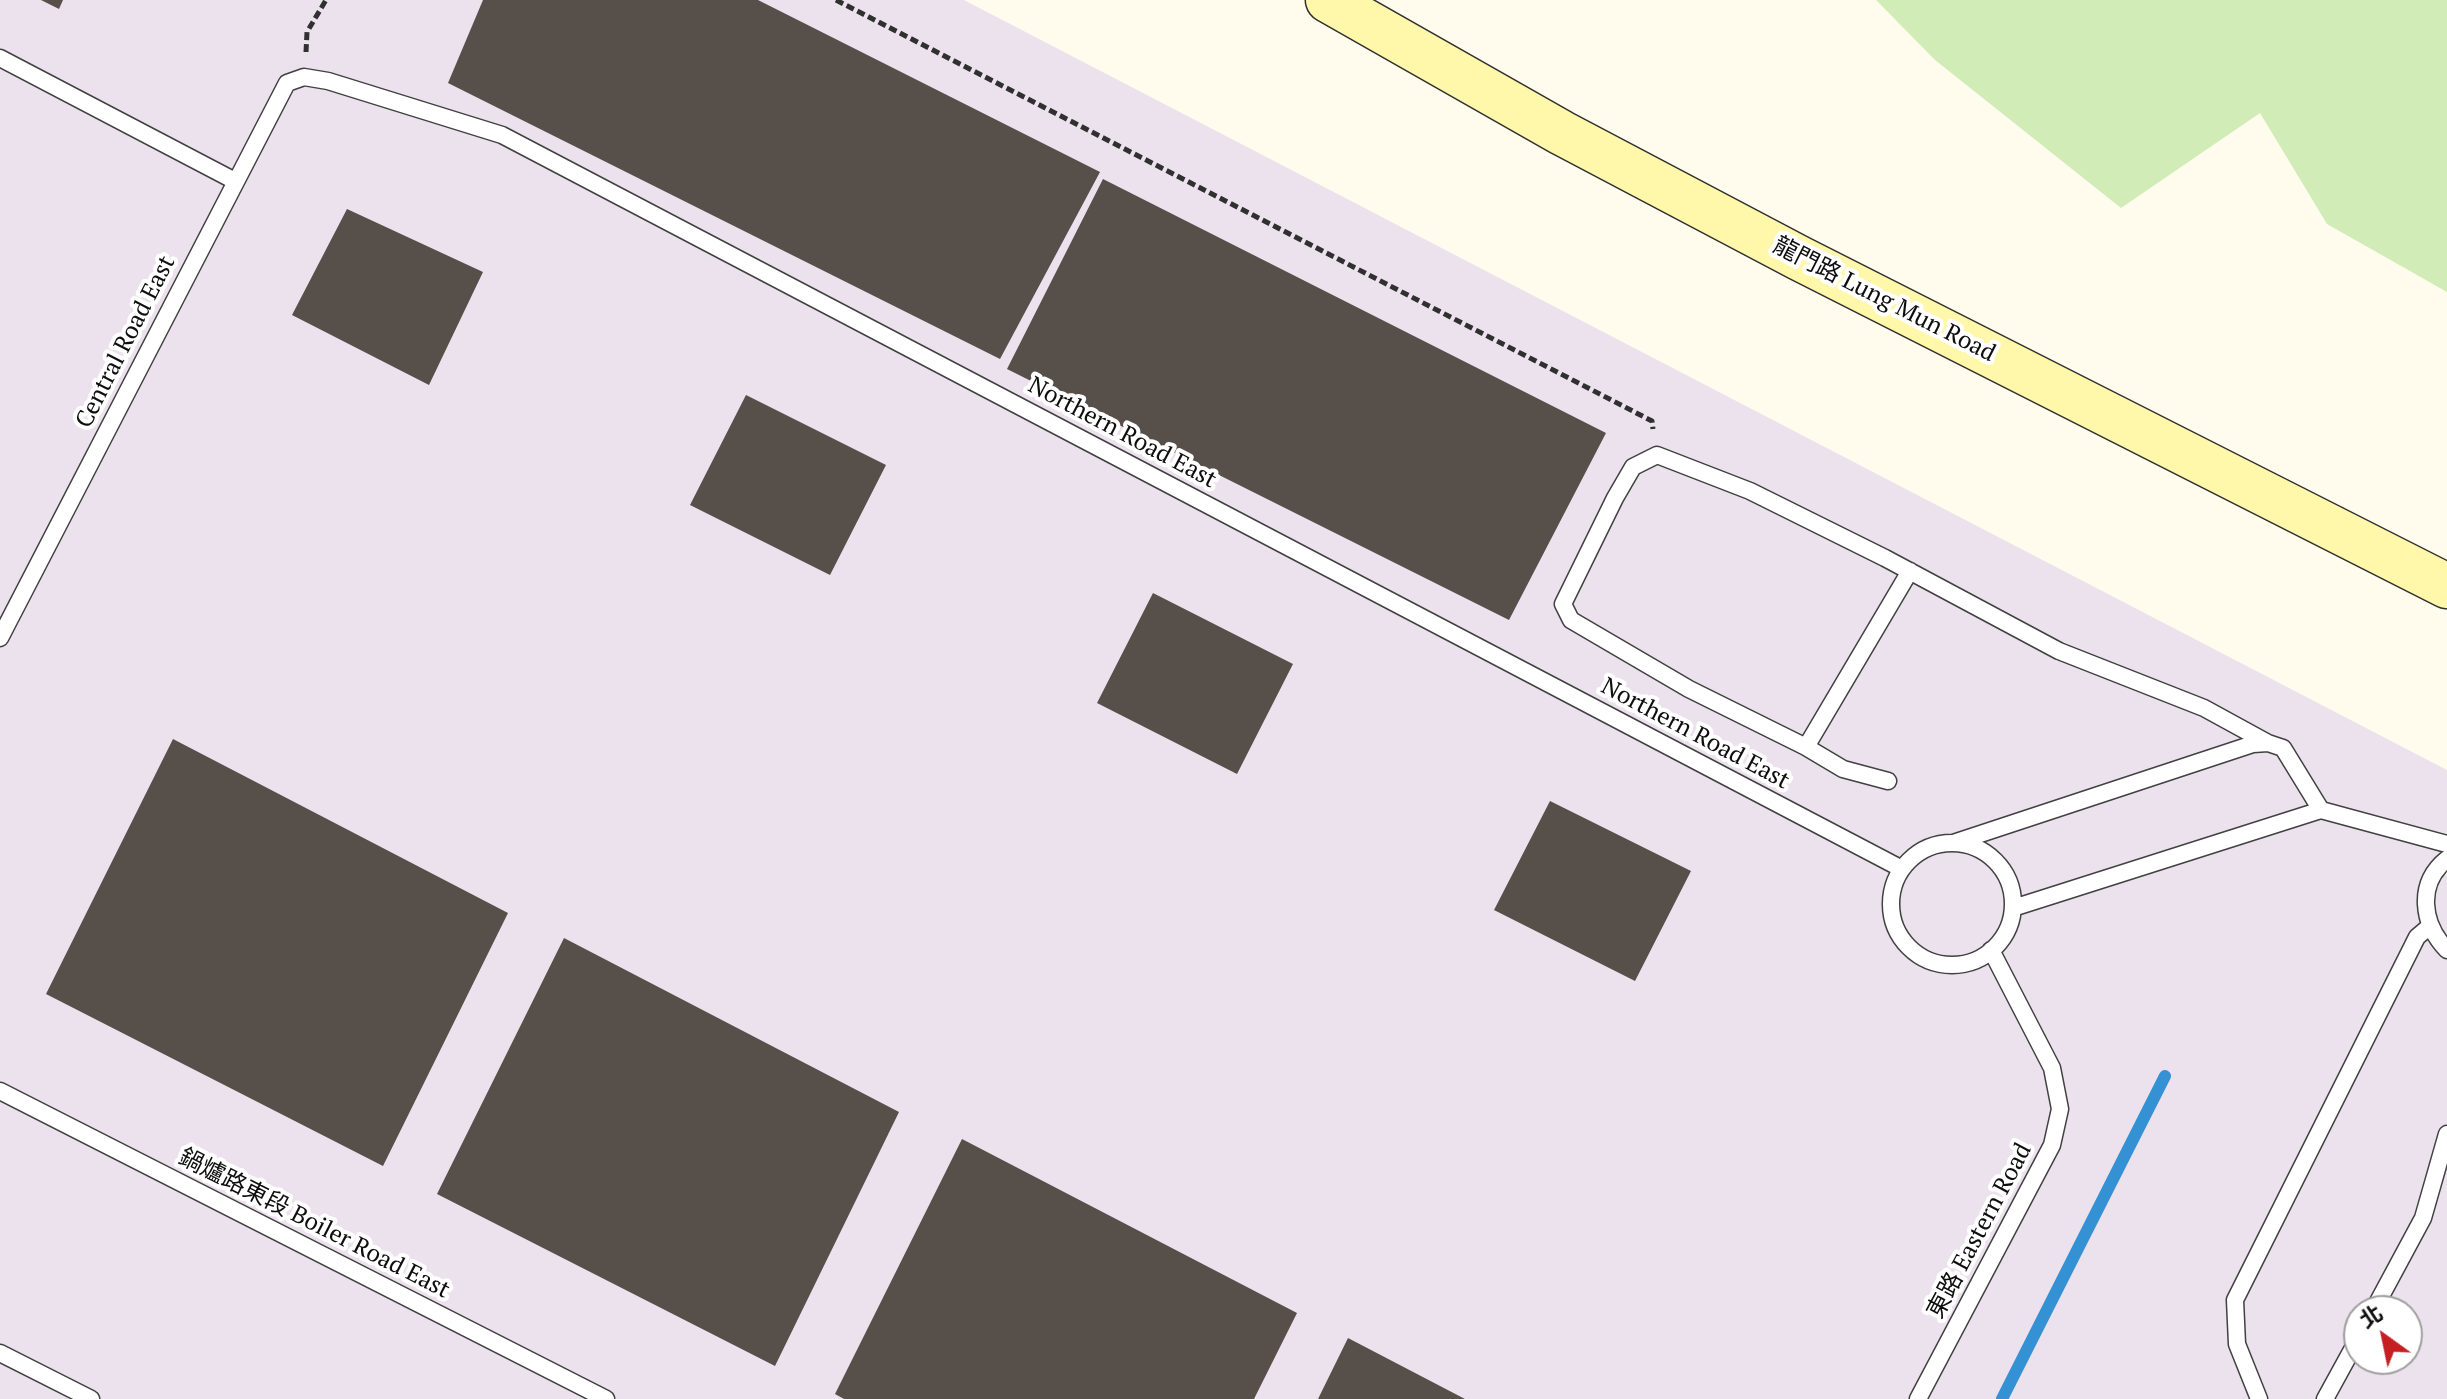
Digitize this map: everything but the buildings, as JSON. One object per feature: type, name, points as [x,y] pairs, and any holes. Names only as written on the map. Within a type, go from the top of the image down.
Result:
[{"type":"street","name":"龍門路 Lung Mun Road","points":[[1328,0],[1562,133],[1785,250],[2447,586]]},
{"type":"lane","points":[[0,58],[235,181]]},
{"type":"lane","name":"Central Road East","points":[[0,638],[287,83],[304,77]]},
{"type":"lane","name":"Northern Road East","points":[[304,77],[328,81],[502,135],[1902,869]]},
{"type":"lane","points":[[1888,781],[1843,769],[1806,747],[1689,689],[1571,620],[1563,604],[1633,467],[1657,455],[1750,491],[1910,571],[2059,651],[2204,708],[2283,748],[2321,810]]},
{"type":"lane","points":[[1806,747],[1910,571]]},
{"type":"lane","points":[[1953,843],[1973,846],[1990,855],[2004,871],[2011,889],[2013,908],[2002,938],[1991,950],[1974,960],[1955,964],[1936,963],[1918,954],[1904,941],[1895,925],[1891,906],[1893,887],[1902,869],[1916,855],[1934,845],[1953,843],[2253,744],[2268,743]]},
{"type":"lane","points":[[2013,908],[2321,810],[2447,844]]},
{"type":"lane","points":[[2447,859],[2429,881],[2425,901],[2435,938],[2447,950]]},
{"type":"lane","points":[[2259,1399],[2237,1344],[2235,1300],[2417,937],[2430,926]]},
{"type":"lane","name":"東路 Eastern Road","points":[[1918,1399],[2052,1145],[2060,1109],[2052,1068],[1991,950]]},
{"type":"lane","name":"鍋爐路東段 Boiler Road East","points":[[0,1091],[606,1399]]},
{"type":"lane","points":[[2382,1295],[2423,1218],[2447,1134]]},
{"type":"lane","points":[[0,1353],[91,1399]]},
{"type":"lane","points":[[2325,1399],[2343,1366]]},
{"type":"path","points":[[304,77],[307,32],[326,0]]},
{"type":"path","points":[[836,0],[1652,421],[1657,455]]},
{"type":"shaded area","points":[[0,0],[964,0],[2447,770],[2447,841],[2432,868],[2447,876],[2447,1399],[0,1399]]},
{"type":"green space","points":[[1876,0],[2447,0],[2447,292],[2327,224],[2260,113],[2121,208],[1935,60]]},
{"type":"waterway","points":[[2002,1399],[2165,1076]]}]
